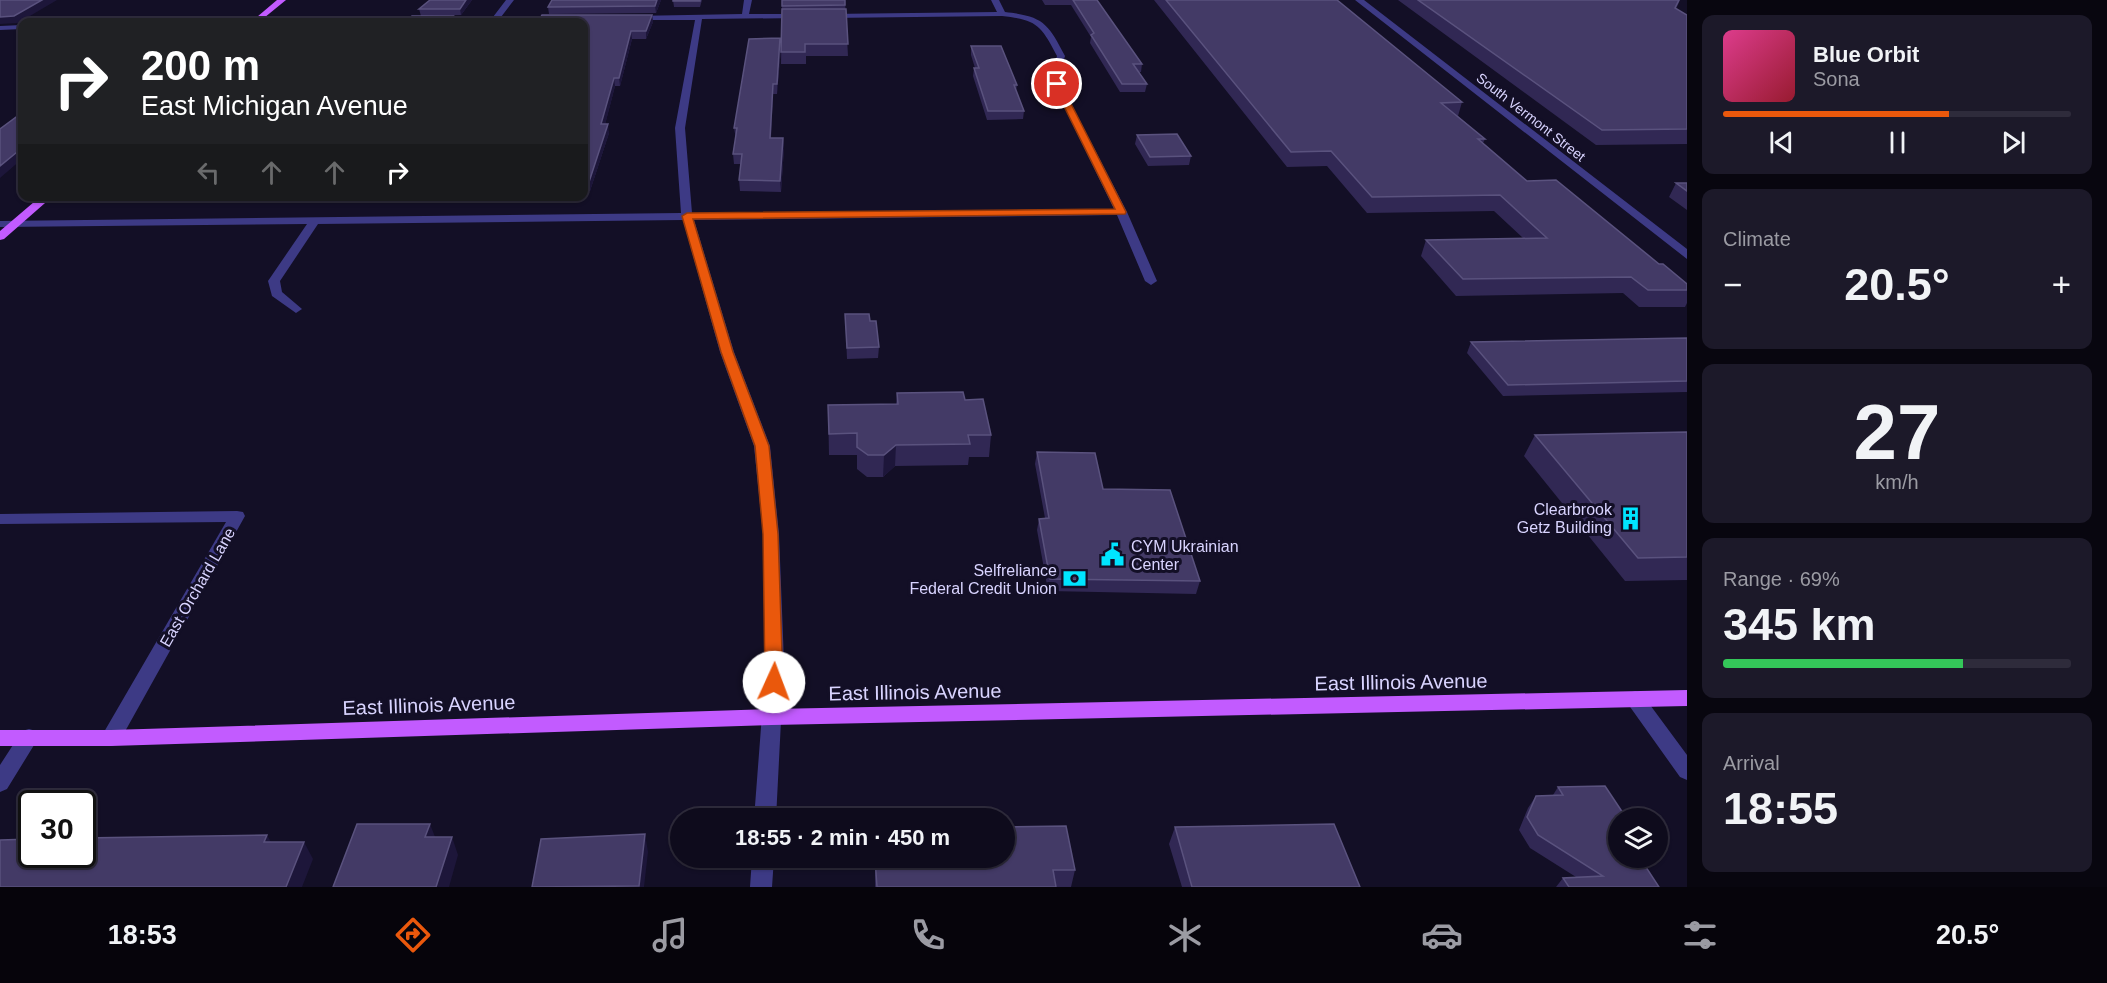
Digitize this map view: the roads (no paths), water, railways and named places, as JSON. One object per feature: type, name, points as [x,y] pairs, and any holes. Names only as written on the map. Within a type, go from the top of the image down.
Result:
[{"type":"main road","points":[[261,18],[282,0]]},
{"type":"main road","points":[[0,237],[42,201]]},
{"type":"main road","name":"East Illinois Avenue","points":[[0,738],[111,738],[772,717],[1687,698]]},
{"type":"street","points":[[497,18],[510,0]]},
{"type":"street","points":[[745,17],[748,0]]},
{"type":"street","points":[[995,0],[1002,14]]},
{"type":"street","name":"South Vermont Street","points":[[1359,0],[1687,255]]},
{"type":"street","points":[[627,18],[1002,14],[1035,17],[1046,26],[1061,56],[1056,73],[1057,84],[1121,212],[1151,281]]},
{"type":"street","points":[[699,17],[680,128],[687,216],[727,352],[762,446],[771,534],[775,662],[766,808]]},
{"type":"street","points":[[0,28],[18,27]]},
{"type":"street","points":[[0,224],[1121,212]]},
{"type":"street","points":[[296,309],[276,292],[274,281],[315,220]]},
{"type":"street","name":"East Orchard Lane","points":[[0,519],[237,516],[111,738]]},
{"type":"street","points":[[1635,699],[1687,771]]},
{"type":"street","points":[[0,783],[29,737]]},
{"type":"street","points":[[761,887],[762,868]]},
{"type":"place","name":"Clearbrook Getz Building","points":[[1630,518]]},
{"type":"place","name":"CYM Ukrainian Center","points":[[1113,555]]},
{"type":"place","name":"Selfreliance Federal Credit Union","points":[[1075,579]]}]
